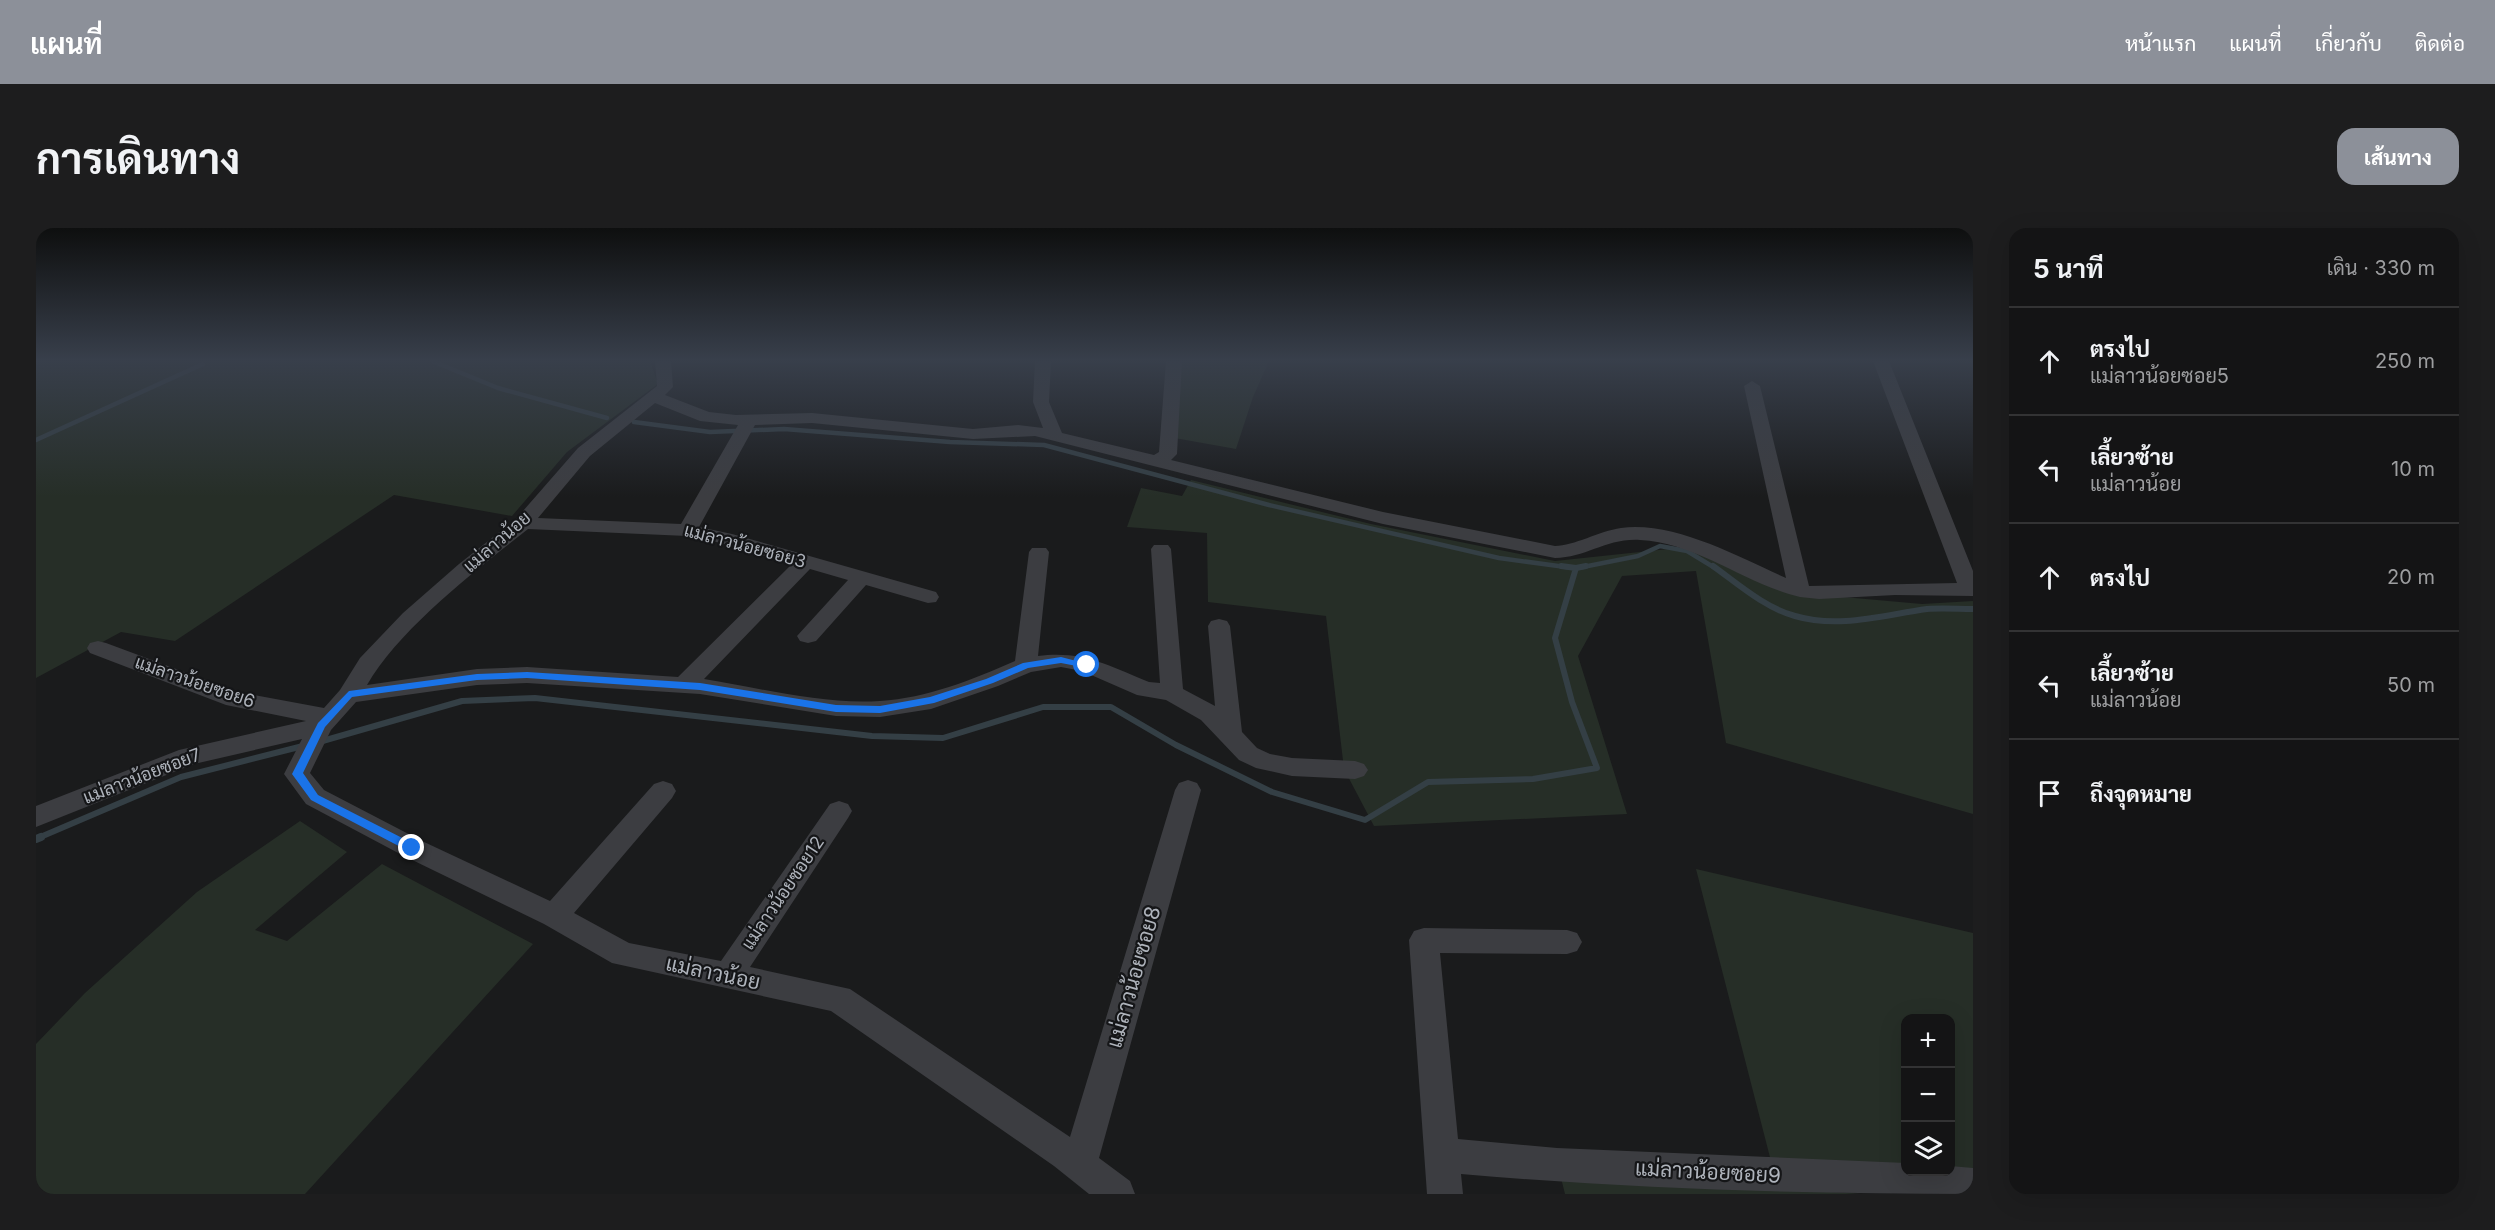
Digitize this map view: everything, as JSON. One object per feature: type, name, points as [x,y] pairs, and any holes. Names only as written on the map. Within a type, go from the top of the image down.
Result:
[{"type":"street","name":"แม่ลาวน้อย","points":[[642,406],[584,452],[523,523],[466,568],[411,618],[368,663],[349,695],[325,721],[297,774],[315,797],[412,848],[554,916],[623,954],[839,999],[1079,1165],[1117,1194]]},
{"type":"street","points":[[678,406],[706,417],[749,420],[812,418],[973,434],[995,433],[1012,428],[1055,436],[1383,518],[1555,552],[1568,552],[1595,540],[1622,534],[1663,536],[1704,549],[1800,591],[1819,593],[1895,589],[1971,590],[1899,406]]},
{"type":"street","points":[[1043,406],[1055,436]]},
{"type":"street","points":[[1157,462],[1168,454],[1171,406]]},
{"type":"street","points":[[1757,406],[1800,591]]},
{"type":"street","points":[[687,530],[749,420]]},
{"type":"street","name":"แม่ลาวน้อยซอย3","points":[[523,523],[687,530],[725,538],[928,597]]},
{"type":"street","points":[[1161,549],[1172,693]]},
{"type":"street","points":[[1026,665],[1039,552]]},
{"type":"street","points":[[684,685],[806,562]]},
{"type":"street","points":[[808,636],[861,578]]},
{"type":"street","points":[[1219,626],[1230,737]]},
{"type":"street","name":"แม่ลาวน้อยซอย6","points":[[98,648],[234,699],[325,721]]},
{"type":"street","points":[[349,695],[477,677],[527,675],[684,685],[836,708],[880,709],[931,700],[990,681],[1026,665],[1061,660],[1087,665],[1145,689],[1172,693],[1210,714],[1248,754],[1265,762],[1292,767],[1355,770]]},
{"type":"street","name":"แม่ลาวน้อยซอย7","points":[[36,817],[188,756],[325,721]]},
{"type":"street","name":"แม่ลาวน้อยซอย8","points":[[1079,1165],[1188,790]]},
{"type":"street","points":[[554,916],[663,791]]},
{"type":"street","name":"แม่ลาวน้อยซอย12","points":[[728,976],[839,811]]},
{"type":"street","points":[[1445,1194],[1424,940],[1567,942]]},
{"type":"street","name":"แม่ลาวน้อยซอย9","points":[[1443,1155],[1557,1165],[1920,1181],[1973,1186]]},
{"type":"shaded area","points":[[36,406],[628,406],[567,452],[512,516],[394,495],[175,641],[121,632],[36,678]]},
{"type":"shaded area","points":[[1171,406],[1250,406],[1236,449],[1169,437]]},
{"type":"shaded area","points":[[1191,480],[1371,524],[1555,561],[1687,547],[1787,592],[1922,604],[1973,601],[1973,814],[1726,743],[1696,571],[1622,576],[1578,656],[1627,814],[1374,826],[1344,769],[1326,616],[1208,602],[1207,533],[1127,527],[1141,488],[1182,496]]},
{"type":"shaded area","points":[[300,821],[347,852],[255,930],[287,941],[382,864],[533,944],[305,1194],[36,1194],[36,1044],[85,993],[197,892]]},
{"type":"shaded area","points":[[1696,869],[1973,933],[1973,1181],[1773,1169]]},
{"type":"shaded area","points":[[1560,1174],[1861,1194],[1565,1194]]},
{"type":"waterway","points":[[36,440],[111,406]]},
{"type":"waterway","points":[[564,406],[607,418]]},
{"type":"waterway","points":[[634,422],[710,432],[784,429],[950,442],[1044,445],[1269,505],[1499,558],[1573,568]]},
{"type":"waterway","points":[[1578,568],[1638,556],[1660,546],[1687,551],[1715,568]]},
{"type":"waterway","points":[[1561,566],[1576,568]]},
{"type":"waterway","points":[[1576,568],[1586,566]]},
{"type":"waterway","points":[[1713,566],[1752,595],[1773,607],[1812,620],[1844,621],[1927,609],[1973,609]]},
{"type":"waterway","points":[[319,742],[462,701],[535,698],[872,736],[943,738],[1043,707],[1111,707],[1176,745],[1272,792],[1365,820],[1428,782],[1533,779],[1597,768],[1572,702],[1555,638],[1576,568]]},
{"type":"waterway","points":[[38,838],[181,777],[303,746]]},
{"type":"waterway","points":[[36,839],[41,837]]},
{"type":"route","points":[[412,848],[315,797],[297,774],[321,726],[349,695],[477,677],[527,675],[700,686],[836,708],[880,709],[931,700],[990,681],[1026,665],[1061,660],[1087,665]]}]
